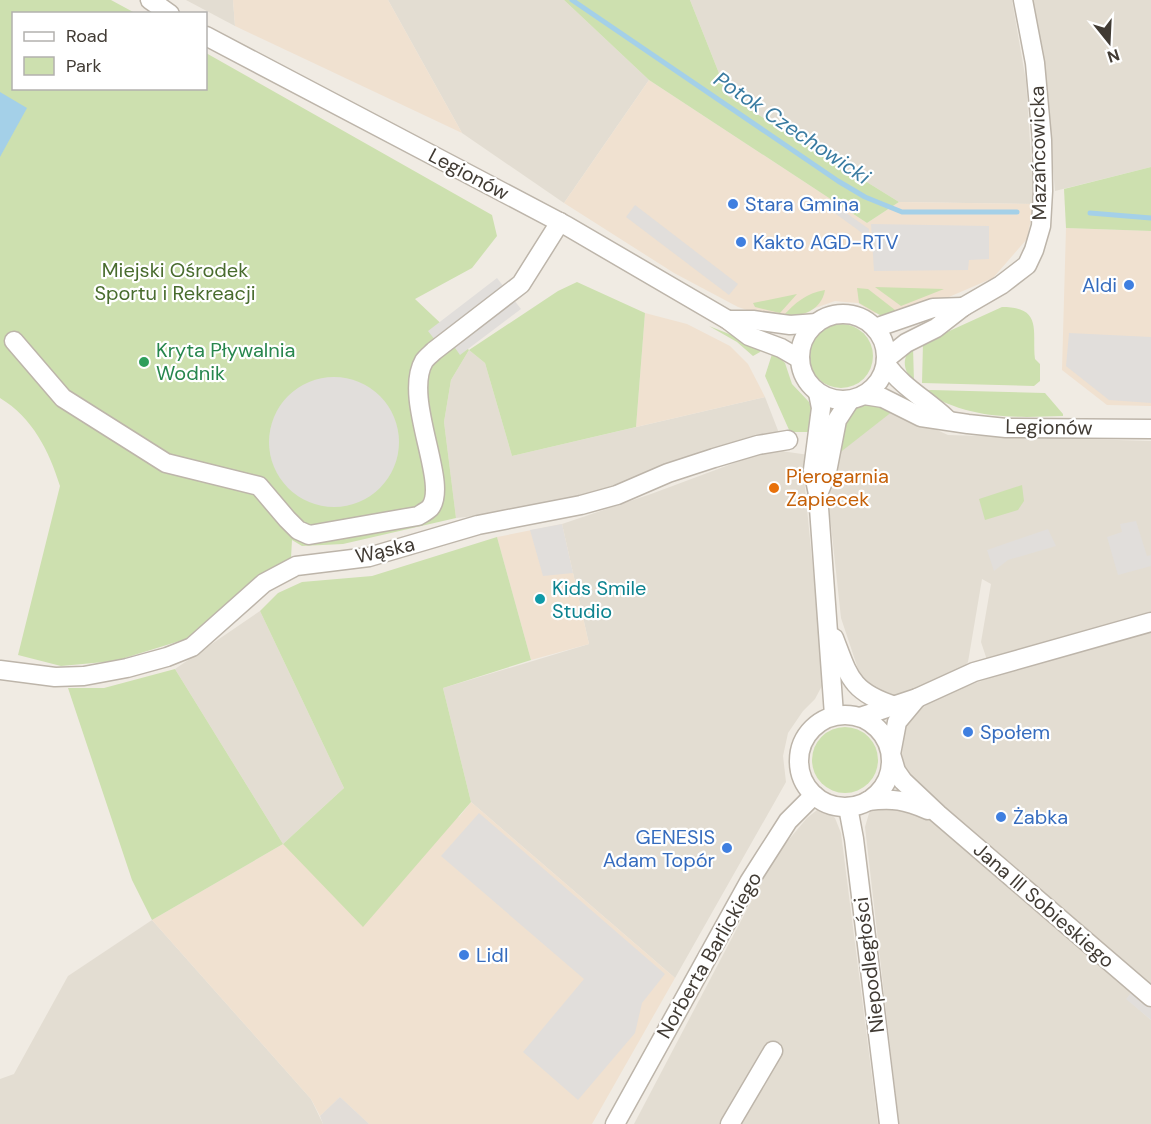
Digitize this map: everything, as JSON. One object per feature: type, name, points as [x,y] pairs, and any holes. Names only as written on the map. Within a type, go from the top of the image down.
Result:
[{"type":"street","points":[[150,0],[167,12]]},
{"type":"street","name":"Mazańcowicka","points":[[885,361],[906,343],[936,328],[963,307],[1001,285],[1027,265],[1041,226],[1043,190],[1042,140],[1035,63],[1023,0]]},
{"type":"street","name":"Legionów","points":[[207,37],[560,222],[728,320],[749,336],[781,348],[800,359]]},
{"type":"street","points":[[14,341],[63,398],[166,463],[259,486],[298,530],[309,535],[418,516],[430,508],[436,492],[419,405],[419,377],[424,361],[521,284],[560,222]]},
{"type":"street","name":"Mazańcowicka","points":[[875,328],[933,309],[963,307]]},
{"type":"street","points":[[818,494],[827,472],[837,420],[857,397],[874,387],[882,376],[885,361],[882,340],[875,328],[852,315],[830,316],[817,322],[807,333],[801,346],[800,359],[805,378],[818,393],[828,398],[857,397]]},
{"type":"street","name":"Legionów","points":[[728,320],[753,320],[790,325],[817,322]]},
{"type":"street","points":[[885,361],[903,385],[929,402],[947,419]]},
{"type":"street","points":[[818,393],[821,408],[813,470],[818,494],[834,715]]},
{"type":"street","name":"Legionów","points":[[857,397],[883,398],[921,417],[947,419],[968,424],[1006,428],[1151,429]]},
{"type":"street","name":"Wąska","points":[[0,670],[55,677],[84,676],[128,668],[167,657],[192,647],[264,583],[296,566],[369,557],[478,525],[581,506],[617,495],[668,473],[714,458],[758,445],[788,440]]},
{"type":"street","points":[[304,565],[309,535]]},
{"type":"street","points":[[827,618],[846,669],[859,689],[873,699],[895,706]]},
{"type":"street","points":[[917,698],[897,722],[890,773],[885,785],[868,801],[848,807],[826,803],[814,795],[803,780],[799,764],[800,748],[807,734],[820,721],[834,715],[860,717],[917,698],[974,672],[1151,622]]},
{"type":"street","points":[[860,717],[875,725],[891,754]]},
{"type":"street","name":"Jana III Sobieskiego","points":[[891,754],[896,771],[903,781],[938,814],[1151,997]]},
{"type":"street","name":"Norberta Barlickiego","points":[[615,1124],[749,882],[788,821],[814,795]]},
{"type":"street","name":"Jana III Sobieskiego","points":[[868,801],[890,798],[906,801],[938,814]]},
{"type":"street","name":"Niepodległości","points":[[848,807],[854,839],[889,1124]]},
{"type":"street","points":[[730,1124],[773,1051]]},
{"type":"shaded area","points":[[186,0],[233,0],[235,26]]},
{"type":"shaded area","points":[[233,0],[388,0],[462,133],[235,26]]},
{"type":"shaded area","points":[[388,0],[564,0],[649,80],[564,203],[462,133]]},
{"type":"shaded area","points":[[690,0],[1012,0],[1026,81],[1034,204],[899,202],[728,96]]},
{"type":"shaded area","points":[[1032,0],[1151,0],[1151,167],[1055,191],[1044,65]]},
{"type":"shaded area","points":[[649,80],[867,223],[899,202],[1034,204],[1027,239],[993,278],[935,303],[899,315],[874,313],[858,303],[835,301],[801,316],[759,314],[738,307],[674,273],[564,203]]},
{"type":"shaded area","points":[[832,203],[869,229],[869,238],[825,206]]},
{"type":"shaded area","points":[[635,205],[738,284],[729,295],[626,217]]},
{"type":"shaded area","points":[[871,224],[989,226],[989,259],[969,260],[968,270],[874,271]]},
{"type":"shaded area","points":[[1066,228],[1151,231],[1151,406],[1107,405],[1062,370]]},
{"type":"shaded area","points":[[497,278],[521,309],[460,355],[453,345],[435,340],[428,331]]},
{"type":"shaded area","points":[[645,313],[687,324],[730,346],[748,364],[765,397],[636,427]]},
{"type":"shaded area","points":[[1069,333],[1151,337],[1151,403],[1109,400],[1066,366]]},
{"type":"shaded area","points":[[469,350],[485,363],[512,456],[765,397],[779,433],[755,435],[665,464],[614,487],[579,496],[456,518],[444,422],[451,380]]},
{"type":"shaded area","points":[[334,377],[359,382],[380,396],[394,417],[399,442],[394,467],[380,488],[359,502],[334,507],[309,502],[288,488],[274,467],[269,442],[274,417],[288,396],[309,382]]},
{"type":"shaded area","points":[[879,404],[948,435],[1151,441],[1151,612],[987,660],[981,642],[991,584],[982,579],[968,662],[959,673],[898,697],[874,694],[862,681],[841,618],[829,507],[832,463],[847,415],[861,405]]},
{"type":"shaded area","points":[[781,451],[809,455],[804,478],[824,682],[815,699],[803,711],[788,733],[783,756],[786,782],[675,978],[471,802],[443,688],[589,644],[562,524],[761,453]]},
{"type":"shaded area","points":[[1136,521],[1147,556],[1151,555],[1151,566],[1118,575],[1107,537],[1122,532],[1120,524]]},
{"type":"shaded area","points":[[562,524],[589,644],[531,660],[497,537]]},
{"type":"shaded area","points":[[562,524],[573,573],[543,576],[530,530]]},
{"type":"shaded area","points":[[1048,529],[1056,546],[1008,560],[994,571],[987,550]]},
{"type":"shaded area","points":[[260,611],[344,788],[283,844],[175,669]]},
{"type":"shaded area","points":[[1151,631],[1151,987],[922,790],[905,772],[902,754],[905,727],[914,714],[937,697],[1006,672]]},
{"type":"shaded area","points":[[471,802],[675,978],[592,1124],[369,1124],[340,1097],[320,1116],[311,1099],[152,920],[283,844],[459,817]]},
{"type":"shaded area","points":[[903,805],[936,823],[1132,992],[1127,999],[1151,1020],[1151,1124],[899,1124],[865,827],[870,810]]},
{"type":"shaded area","points":[[817,810],[826,811],[835,818],[841,833],[878,1124],[634,1124],[775,856],[807,818]]},
{"type":"shaded area","points":[[479,813],[665,974],[642,1003],[635,1033],[578,1100],[523,1052],[584,979],[441,856]]},
{"type":"shaded area","points":[[152,920],[311,1099],[323,1124],[0,1124],[0,1079],[14,1074],[68,976]]},
{"type":"shaded area","points":[[1132,992],[1151,1008],[1151,1020],[1126,999]]},
{"type":"shaded area","points":[[340,1097],[369,1124],[323,1124],[320,1116]]},
{"type":"green space","name":"Miejski Ośrodek Sportu i Rekreacji","points":[[0,0],[111,0],[133,12],[12,12],[12,90],[207,90],[207,54],[492,215],[497,236],[472,268],[415,299],[469,350],[451,380],[444,422],[456,518],[343,544],[302,546],[292,540],[291,558],[256,580],[186,639],[115,661],[61,666],[18,655],[60,486],[51,460],[31,425],[12,406],[0,398]]},
{"type":"green space","points":[[564,0],[690,0],[728,96],[899,202],[867,223],[649,80]]},
{"type":"green space","points":[[1151,167],[1151,231],[1066,228],[1064,189]]},
{"type":"green space","points":[[577,282],[645,313],[636,427],[512,456],[485,363],[469,350],[558,291]]},
{"type":"green space","points":[[875,287],[944,289],[901,306]]},
{"type":"green space","points":[[857,288],[868,289],[899,315],[885,318],[859,303]]},
{"type":"green space","points":[[825,290],[815,308],[803,314],[782,317],[801,299]]},
{"type":"green space","points":[[797,294],[780,313],[755,307],[753,303]]},
{"type":"green space","points":[[1002,307],[1015,308],[1030,316],[1034,330],[1035,359],[1040,364],[1040,381],[1034,386],[922,383],[923,343]]},
{"type":"green space","points":[[841,324],[859,330],[867,338],[873,356],[867,374],[859,382],[841,388],[823,382],[815,374],[809,356],[815,338],[823,330]]},
{"type":"green space","points":[[709,326],[762,347],[760,352],[753,356],[737,342]]},
{"type":"green space","points":[[913,347],[914,382],[905,365],[906,356]]},
{"type":"green space","points":[[773,351],[785,363],[792,384],[809,402],[812,410],[812,432],[790,432],[765,376]]},
{"type":"green space","points":[[922,391],[1045,393],[1063,416],[1025,417],[973,412]]},
{"type":"green space","points":[[879,404],[893,411],[833,458],[847,415],[861,405]]},
{"type":"green space","points":[[1022,485],[1024,501],[1018,510],[985,520],[979,499]]},
{"type":"green space","points":[[497,537],[531,660],[443,688],[471,802],[363,927],[283,844],[344,788],[260,611],[278,593],[302,582],[372,576]]},
{"type":"green space","points":[[175,669],[283,844],[152,920],[132,880],[68,688],[104,688]]},
{"type":"green space","points":[[838,727],[852,727],[864,732],[873,741],[878,760],[876,773],[869,784],[852,793],[838,793],[826,788],[817,779],[812,767],[812,753],[817,741],[826,732]]},
{"type":"water","points":[[0,92],[27,108],[0,157]]},
{"type":"waterway","name":"Potok Czechowicki","points":[[572,0],[865,197],[902,212],[1017,212]]},
{"type":"waterway","name":"Potok Czechowicki","points":[[1090,213],[1151,218]]},
{"type":"place","name":"Stara Gmina","points":[[733,204]]},
{"type":"place","name":"Kakto AGD-RTV","points":[[741,242]]},
{"type":"place","name":"Aldi","points":[[1129,285]]},
{"type":"place","name":"Kryta Pływalnia Wodnik","points":[[144,362]]},
{"type":"place","name":"Pierogarnia Zapiecek","points":[[774,488]]},
{"type":"place","name":"Kids Smile Studio","points":[[540,599]]},
{"type":"place","name":"Społem","points":[[968,732]]},
{"type":"place","name":"Żabka","points":[[1001,817]]},
{"type":"place","name":"GENESIS Adam Topór","points":[[727,848]]},
{"type":"place","name":"Lidl","points":[[464,955]]}]
